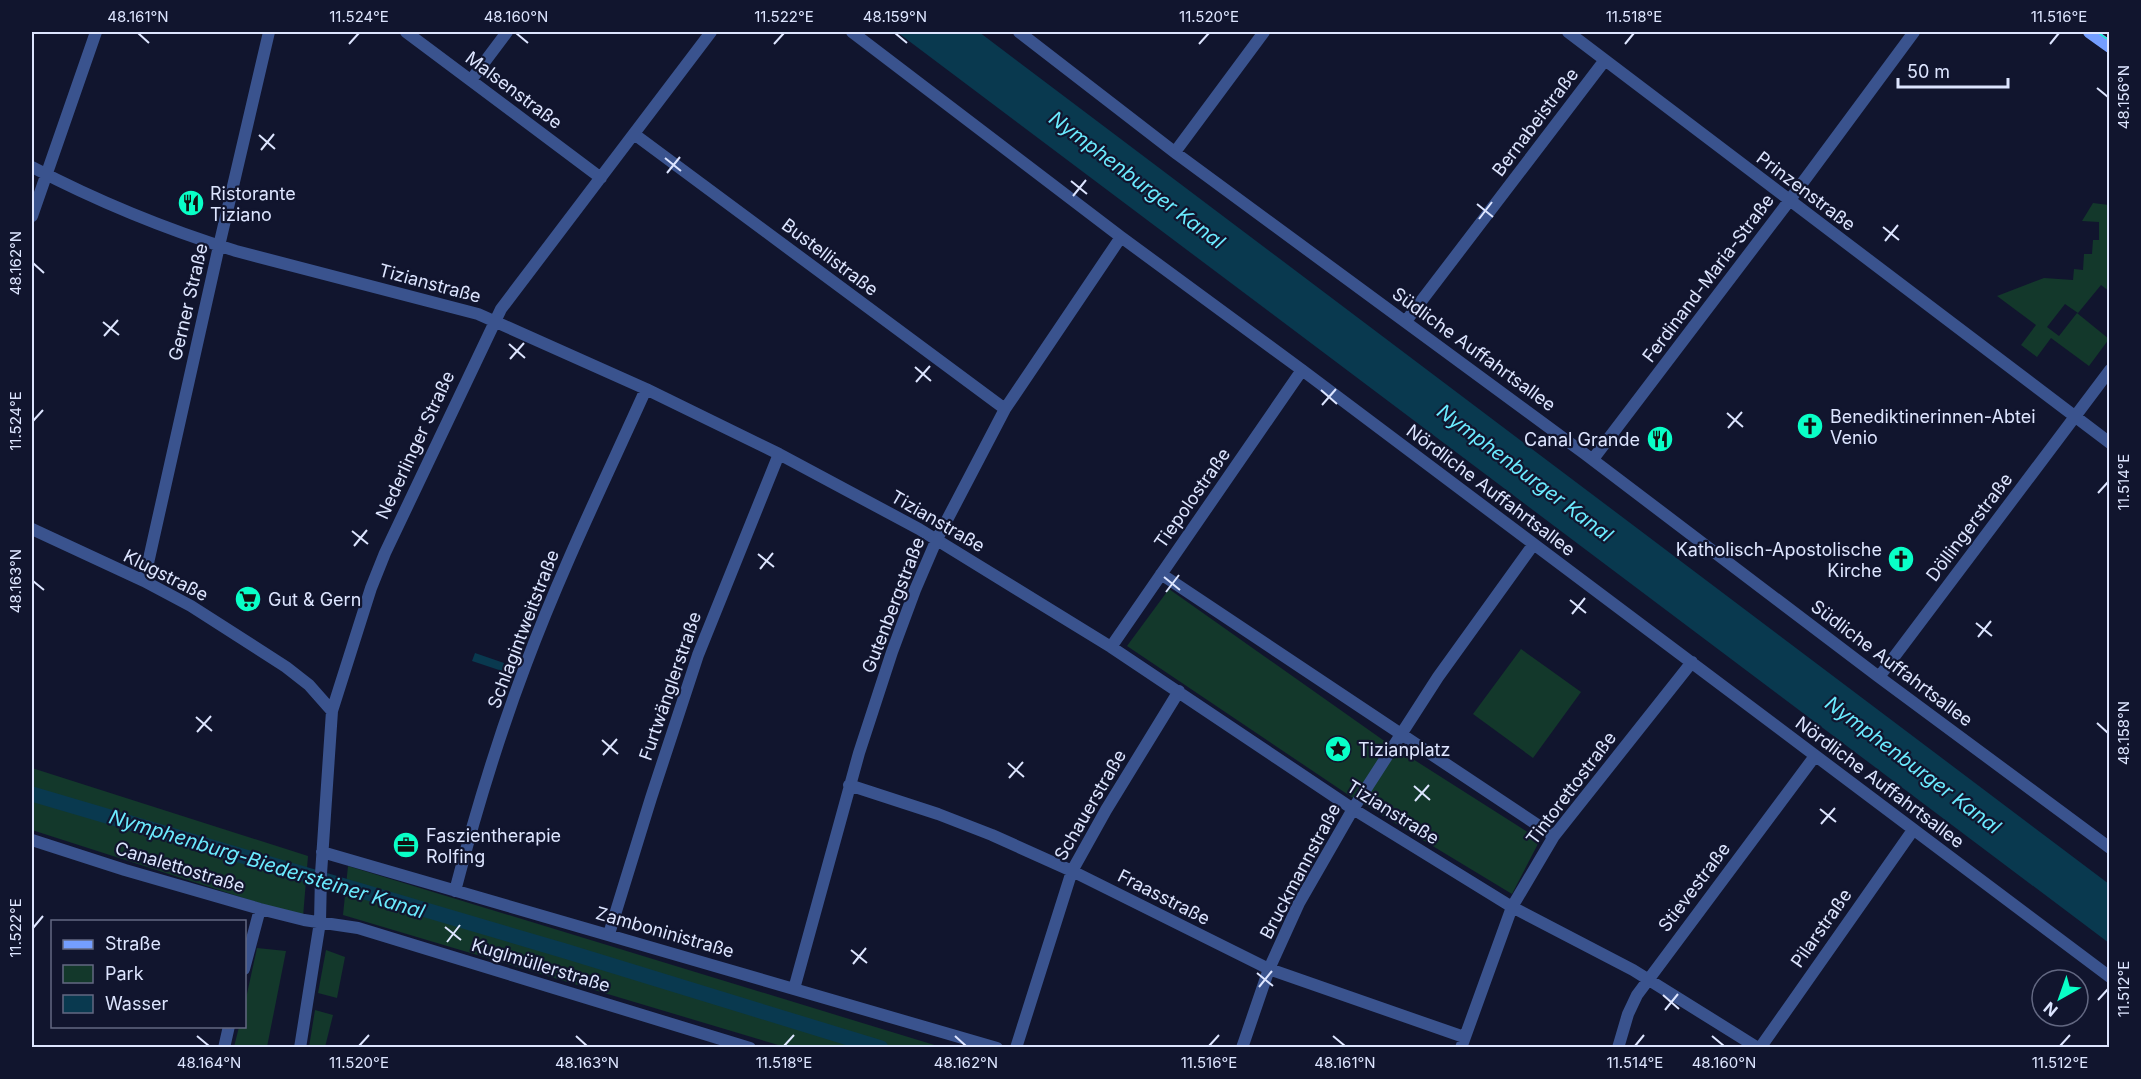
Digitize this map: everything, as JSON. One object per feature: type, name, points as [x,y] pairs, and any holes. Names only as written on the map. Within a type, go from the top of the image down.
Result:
[{"type":"main road","points":[[2089,32],[2109,47]]},
{"type":"street","points":[[32,216],[96,32]]},
{"type":"street","name":"Gerner Straße","points":[[144,581],[269,32]]},
{"type":"street","name":"Malsenstraße","points":[[406,32],[601,178]]},
{"type":"street","points":[[471,80],[507,32]]},
{"type":"street","name":"Nederlinger Straße","points":[[300,1047],[320,922],[322,852],[332,711],[370,588],[501,309],[711,32]]},
{"type":"street","name":"Nördliche Auffahrtsallee","points":[[852,32],[1120,237],[1302,370],[2109,977]]},
{"type":"street","name":"Südliche Auffahrtsallee","points":[[1019,32],[1175,152],[1593,459],[2109,848]]},
{"type":"street","points":[[1175,152],[1264,32]]},
{"type":"street","name":"Prinzenstraße","points":[[1568,32],[2109,443]]},
{"type":"street","name":"Ferdinand-Maria-Straße","points":[[1593,459],[1914,32]]},
{"type":"street","name":"Bernabeistraße","points":[[1406,321],[1605,60]]},
{"type":"street","name":"Bustellistraße","points":[[634,134],[1005,409]]},
{"type":"street","name":"Tizianstraße","points":[[32,167],[128,212],[219,246],[466,309],[646,388],[779,454],[919,530],[1111,647],[1353,809],[1512,907],[1648,980],[1759,1047]]},
{"type":"street","name":"Gutenbergstraße","points":[[794,989],[849,785],[892,652],[936,541],[1005,409],[1120,237]]},
{"type":"street","name":"Tiepolostraße","points":[[1111,647],[1302,370]]},
{"type":"street","name":"Döllingerstraße","points":[[1880,677],[2109,370]]},
{"type":"street","name":"Schlagintweitstraße","points":[[455,891],[496,753],[525,666],[574,548],[646,388]]},
{"type":"street","name":"Furtwänglerstraße","points":[[609,934],[692,673],[779,454]]},
{"type":"street","name":"Klugstraße","points":[[32,529],[144,581],[191,606],[286,667],[309,685],[332,711]]},
{"type":"street","name":"Bruckmannstraße","points":[[1242,1047],[1269,969],[1299,903],[1353,809],[1438,677],[1533,544]]},
{"type":"street","points":[[1161,574],[1554,836]]},
{"type":"street","name":"Tintorettostraße","points":[[1462,1042],[1512,907],[1554,836],[1692,662]]},
{"type":"street","name":"Schauerstraße","points":[[1016,1047],[1072,871],[1106,810],[1179,692]]},
{"type":"street","name":"Stievestraße","points":[[1618,1047],[1628,1014],[1637,995],[1815,756]]},
{"type":"street","name":"Fraasstraße","points":[[849,785],[938,814],[992,835],[1072,871],[1269,969],[1462,1042]]},
{"type":"street","name":"Pilarstraße","points":[[1759,1047],[1913,830]]},
{"type":"street","name":"Canalettostraße","points":[[32,840],[260,909],[320,922]]},
{"type":"street","name":"Zamboninistraße","points":[[322,852],[997,1047]]},
{"type":"street","points":[[246,962],[260,909]]},
{"type":"street","name":"Kuglmüllerstraße","points":[[320,922],[358,928],[750,1047]]},
{"type":"street","points":[[224,1047],[229,1028]]},
{"type":"green space","points":[[2093,203],[2109,205],[2109,291],[2101,285],[2078,313],[2065,304],[2047,327],[2059,336],[2077,313],[2109,339],[2089,366],[2051,338],[2037,357],[2021,345],[2036,325],[1997,296],[2044,278],[2073,280],[2074,269],[2083,270],[2084,254],[2092,254],[2093,240],[2099,240],[2099,222],[2082,221]]},
{"type":"green space","points":[[1169,589],[1383,740],[1540,840],[1512,894],[1350,796],[1127,646]]},
{"type":"green space","points":[[1521,649],[1581,692],[1533,758],[1473,714]]},
{"type":"green space","points":[[32,768],[308,856],[303,917],[32,830]]},
{"type":"green space","points":[[348,866],[941,1047],[785,1047],[343,915]]},
{"type":"green space","points":[[257,948],[286,951],[267,1047],[234,1047],[239,1028],[246,1028],[246,998]]},
{"type":"green space","points":[[326,950],[345,957],[337,998],[318,993]]},
{"type":"green space","points":[[315,1010],[333,1015],[325,1047],[309,1047]]},
{"type":"water","name":"Nymphenburger Kanal","points":[[897,32],[979,32],[2109,884],[2109,943]]},
{"type":"water","points":[[475,653],[504,663],[502,671],[472,661]]},
{"type":"waterway","name":"Nymphenburg-Biedersteiner Kanal","points":[[32,794],[565,951],[881,1048]]},
{"type":"tram line","points":[[2097,32],[2110,41]]},
{"type":"place","name":"Ristorante Tiziano","points":[[191,203]]},
{"type":"place","name":"Benediktinerinnen-Abtei Venio","points":[[1810,426]]},
{"type":"place","name":"Canal Grande","points":[[1660,439]]},
{"type":"place","name":"Katholisch-Apostolische Kirche","points":[[1901,559]]},
{"type":"place","name":"Gut & Gern","points":[[248,599]]},
{"type":"place","name":"Tizianplatz","points":[[1338,749]]},
{"type":"place","name":"Faszientherapie Rolfing","points":[[406,845]]}]
